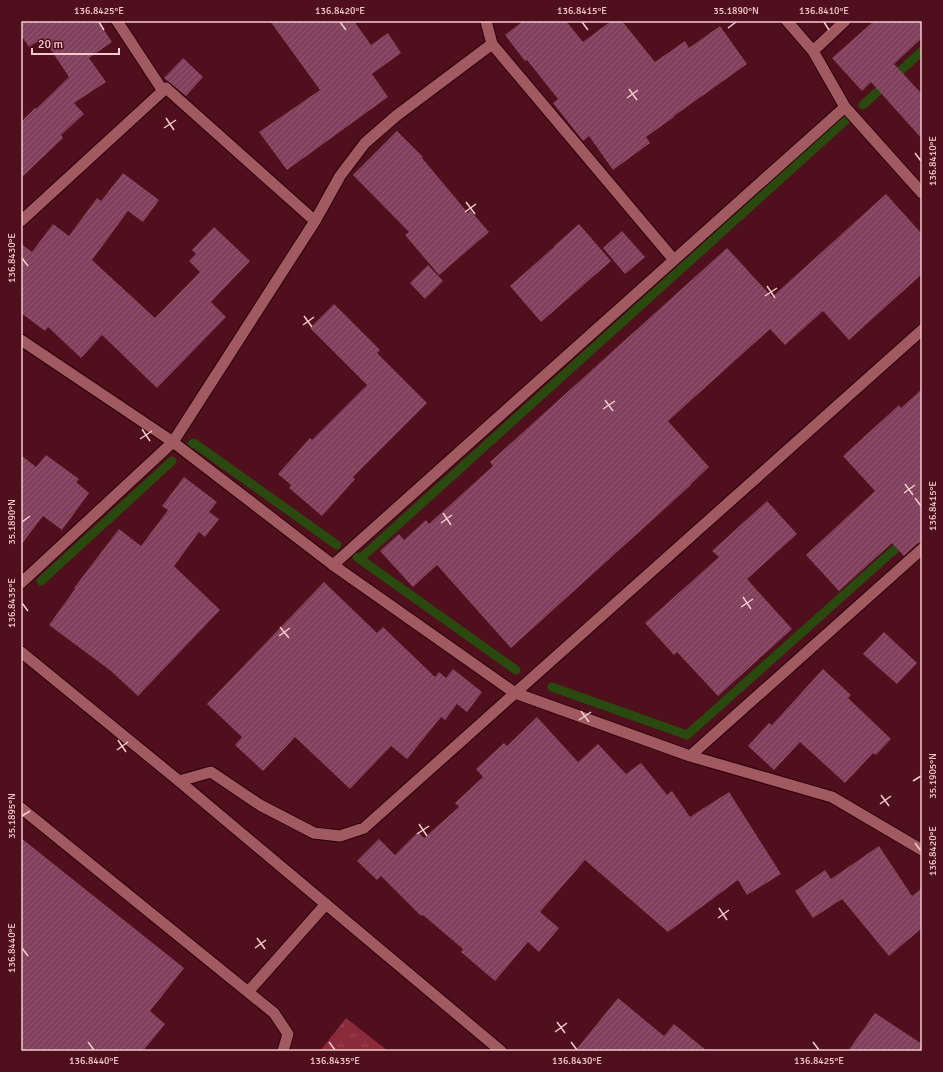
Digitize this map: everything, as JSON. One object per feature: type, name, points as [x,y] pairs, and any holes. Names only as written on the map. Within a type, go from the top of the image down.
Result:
[{"type":"street","points":[[486,21],[492,44],[674,260]]},
{"type":"street","points":[[787,21],[813,51],[845,107],[922,193]]},
{"type":"street","points":[[813,51],[846,21]]},
{"type":"street","points":[[120,22],[163,91]]},
{"type":"street","points":[[21,583],[173,442],[315,221],[340,176],[365,143],[396,116],[492,44]]},
{"type":"street","points":[[21,221],[166,88],[315,221]]},
{"type":"street","points":[[333,565],[845,107]]},
{"type":"street","points":[[179,781],[211,772],[260,805],[314,833],[340,836],[364,828],[922,330]]},
{"type":"street","points":[[21,340],[173,442],[333,565],[515,693],[690,756],[832,797],[922,850]]},
{"type":"street","points":[[690,756],[922,549]]},
{"type":"street","points":[[21,652],[179,781],[501,1051]]},
{"type":"street","points":[[21,808],[274,1013],[288,1034],[283,1051]]},
{"type":"street","points":[[248,992],[326,904]]},
{"type":"green space","points":[[346,1018],[388,1051],[320,1051]]},
{"type":"building","points":[[21,21],[98,21],[112,42],[89,58],[106,82],[74,103],[84,114],[61,135],[63,138],[21,178],[21,122],[69,77],[43,38],[29,47],[21,35]]},
{"type":"building","points":[[270,21],[354,21],[371,45],[388,33],[401,53],[372,74],[388,97],[287,170],[259,132],[320,90]]},
{"type":"building","points":[[523,21],[566,21],[583,42],[611,21],[622,21],[655,62],[685,41],[689,48],[720,26],[747,64],[646,137],[650,143],[613,170],[589,136],[583,141],[553,103],[558,99],[505,35]]},
{"type":"building","points":[[874,21],[922,21],[922,38],[894,64],[922,94],[922,139],[871,82],[862,91],[832,58]]},
{"type":"building","points":[[183,58],[203,77],[186,96],[164,78]]},
{"type":"building","points":[[397,131],[423,157],[422,158],[468,213],[470,210],[489,232],[439,275],[405,235],[409,232],[353,175]]},
{"type":"building","points":[[123,173],[159,200],[143,222],[128,211],[92,260],[155,318],[200,272],[189,261],[196,254],[192,250],[214,227],[250,261],[211,302],[226,317],[157,388],[102,335],[81,358],[48,327],[45,331],[21,313],[21,244],[32,252],[53,224],[69,236],[97,198],[101,201]]},
{"type":"building","points":[[886,194],[922,234],[922,274],[849,340],[823,311],[785,345],[770,329],[668,421],[709,467],[511,648],[437,565],[413,587],[380,551],[399,534],[404,540],[426,520],[429,524],[493,466],[490,462],[727,248],[772,297]]},
{"type":"building","points":[[579,224],[611,261],[541,322],[510,286]]},
{"type":"building","points":[[622,231],[645,257],[625,274],[603,248]]},
{"type":"building","points":[[428,265],[443,281],[425,299],[410,283]]},
{"type":"building","points":[[334,304],[380,350],[377,353],[427,403],[353,477],[355,479],[322,516],[289,488],[291,485],[278,474],[310,438],[312,440],[367,385],[310,328]]},
{"type":"building","points":[[922,389],[922,542],[917,544],[904,556],[892,543],[839,591],[806,555],[875,491],[843,456],[899,405],[901,408]]},
{"type":"building","points":[[21,455],[36,467],[46,455],[79,479],[76,482],[89,493],[62,530],[43,516],[21,545]]},
{"type":"building","points":[[184,477],[217,502],[209,512],[219,519],[205,537],[199,532],[174,566],[220,610],[138,696],[111,671],[49,625],[75,589],[74,588],[119,529],[141,546],[168,510],[162,506]]},
{"type":"building","points":[[767,501],[797,534],[747,579],[792,629],[718,696],[677,652],[674,655],[645,623],[719,557],[712,551]]},
{"type":"building","points":[[324,582],[377,633],[383,627],[435,677],[439,672],[446,678],[453,669],[482,692],[467,712],[457,704],[445,720],[441,717],[407,759],[391,746],[350,789],[295,737],[263,771],[235,745],[242,737],[207,704]]},
{"type":"building","points":[[884,632],[917,663],[897,684],[863,654]]},
{"type":"building","points":[[823,669],[851,695],[848,698],[891,739],[876,755],[873,753],[845,783],[800,742],[774,770],[748,746],[769,723],[772,725]]},
{"type":"building","points":[[537,717],[578,762],[598,744],[626,774],[641,763],[667,795],[672,791],[690,817],[729,792],[781,874],[747,895],[738,880],[668,932],[585,860],[540,912],[559,928],[539,952],[528,942],[495,981],[461,952],[463,949],[423,915],[421,916],[381,876],[377,880],[357,861],[379,839],[395,855],[418,832],[424,838],[459,807],[455,803],[483,777],[476,769],[504,743],[507,746]]},
{"type":"building","points":[[21,838],[184,968],[150,1011],[165,1024],[143,1051],[21,1051]]},
{"type":"building","points":[[879,846],[912,896],[922,888],[922,928],[889,956],[842,899],[813,918],[795,891],[825,870],[831,879]]},
{"type":"building","points":[[618,998],[664,1036],[674,1024],[707,1051],[575,1051]]},
{"type":"building","points":[[875,1013],[922,1044],[922,1051],[848,1051]]},
{"type":"waterway","points":[[863,105],[922,51]]},
{"type":"waterway","points":[[360,559],[847,119]]},
{"type":"waterway","points":[[192,444],[194,443],[337,545]]},
{"type":"waterway","points":[[41,581],[172,461]]},
{"type":"waterway","points":[[552,687],[687,735],[922,525]]},
{"type":"waterway","points":[[357,557],[516,670]]}]
